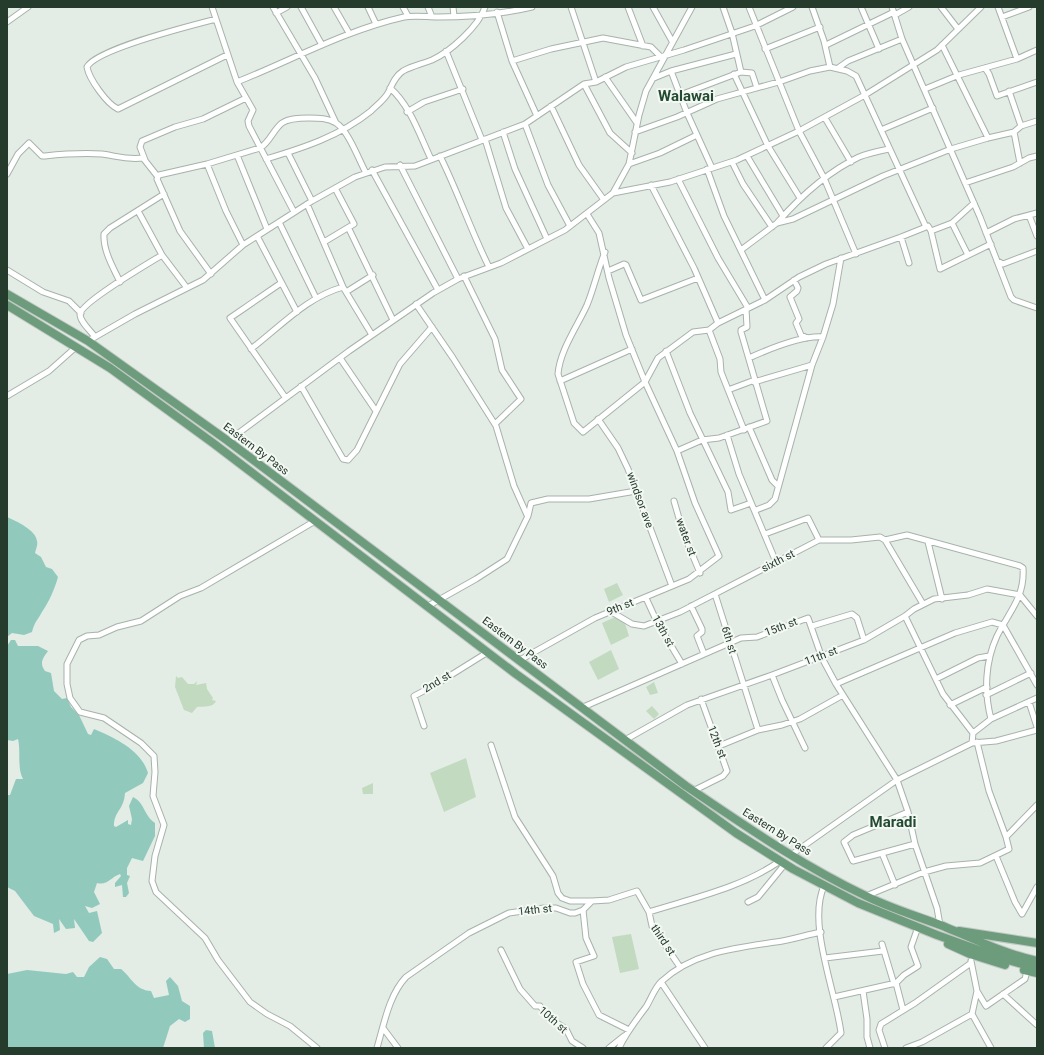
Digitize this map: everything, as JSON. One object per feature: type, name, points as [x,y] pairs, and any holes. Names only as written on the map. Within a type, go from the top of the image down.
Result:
[{"type":"main road","name":"Eastern By Pass","points":[[7,294],[92,339],[693,791],[791,855],[866,896],[940,925],[977,942],[1037,961]]},
{"type":"main road","name":"Eastern By Pass","points":[[7,305],[110,368],[315,520],[488,652],[671,787],[782,863],[858,903],[937,935],[1004,959],[1037,968]]},
{"type":"main road","points":[[952,930],[1037,944]]},
{"type":"main road","points":[[937,935],[970,958],[1037,974]]},
{"type":"street","points":[[7,22],[28,7]]},
{"type":"street","points":[[212,7],[237,82],[253,110],[248,123],[294,212]]},
{"type":"street","points":[[272,7],[315,78],[336,123],[343,129],[366,173]]},
{"type":"street","points":[[276,13],[288,7]]},
{"type":"street","points":[[300,7],[322,46]]},
{"type":"street","points":[[334,7],[349,33]]},
{"type":"street","points":[[368,7],[376,24]]},
{"type":"street","points":[[403,7],[408,16]]},
{"type":"street","points":[[428,7],[432,17]]},
{"type":"street","points":[[453,7],[454,16]]},
{"type":"street","points":[[266,159],[321,142],[370,112],[387,94],[397,76],[402,72],[433,60],[468,33],[482,14],[484,7]]},
{"type":"street","points":[[237,82],[349,33],[376,24],[408,16],[432,17],[482,14],[528,7]]},
{"type":"street","points":[[571,7],[596,82]]},
{"type":"street","points":[[628,7],[643,46]]},
{"type":"street","points":[[653,7],[672,41]]},
{"type":"street","points":[[228,441],[285,397],[416,304],[464,276],[489,267],[547,239],[570,226],[613,193],[629,164],[637,123],[646,91],[654,78],[663,57],[692,7]]},
{"type":"street","points":[[724,7],[741,72]]},
{"type":"street","points":[[749,7],[755,26],[799,131],[834,199],[856,254]]},
{"type":"street","points":[[7,270],[43,292],[68,301],[81,313],[82,320],[92,339],[135,314],[187,288],[211,274],[243,244],[334,188],[372,170],[400,165],[415,166],[525,124],[584,84],[596,82],[626,67],[663,57],[755,26],[781,10],[793,7]]},
{"type":"street","points":[[812,7],[826,45],[830,68]]},
{"type":"street","points":[[861,7],[880,49]]},
{"type":"street","points":[[826,45],[894,11],[909,7]]},
{"type":"street","points":[[941,7],[958,29]]},
{"type":"street","points":[[613,193],[678,179],[732,162],[825,118],[914,66],[942,45],[980,7]]},
{"type":"street","points":[[998,7],[1017,59]]},
{"type":"street","points":[[1002,17],[1029,7]]},
{"type":"street","points":[[894,11],[902,39],[974,203],[991,244],[1005,284],[1014,300],[1037,308]]},
{"type":"street","points":[[497,12],[512,61],[537,116]]},
{"type":"street","points":[[216,19],[146,38],[94,59],[87,67],[88,73],[104,98],[112,106],[118,109],[227,55]]},
{"type":"street","points":[[765,49],[820,27]]},
{"type":"street","points":[[512,61],[583,41],[603,38],[651,47],[663,57]]},
{"type":"street","points":[[838,68],[848,61],[902,39]]},
{"type":"street","points":[[942,45],[959,75],[988,138]]},
{"type":"street","points":[[925,89],[959,75],[1017,59],[1037,50]]},
{"type":"street","points":[[446,51],[483,139],[506,208],[528,249]]},
{"type":"street","points":[[654,78],[671,71],[736,54]]},
{"type":"street","points":[[635,132],[717,99],[779,82],[810,71],[838,68],[855,75],[926,227],[928,226],[931,231],[940,269],[991,244]]},
{"type":"street","points":[[985,68],[989,74],[997,96],[1037,82]]},
{"type":"street","points":[[671,71],[710,168],[724,216],[765,300]]},
{"type":"street","points":[[680,95],[741,72],[752,74],[757,88]]},
{"type":"street","points":[[734,74],[768,146],[800,198]]},
{"type":"street","points":[[605,78],[637,123]]},
{"type":"street","points":[[584,84],[610,133],[632,153]]},
{"type":"street","points":[[390,88],[399,97],[431,159]]},
{"type":"street","points":[[407,112],[424,102],[463,89]]},
{"type":"street","points":[[1009,92],[1021,126]]},
{"type":"street","points":[[211,274],[180,231],[158,176],[145,160],[140,147],[142,141],[175,126],[203,119],[246,98]]},
{"type":"street","points":[[551,106],[578,165],[604,200]]},
{"type":"street","points":[[881,130],[933,108]]},
{"type":"street","points":[[158,176],[207,164],[260,148],[265,145],[280,124],[286,121],[304,118],[318,118],[336,123]]},
{"type":"street","points":[[825,118],[851,162]]},
{"type":"street","points":[[777,223],[793,218],[899,170],[951,149],[1014,132],[1021,126],[1037,121]]},
{"type":"street","points":[[525,124],[548,185],[570,226]]},
{"type":"street","points":[[503,132],[516,169],[547,239]]},
{"type":"street","points":[[1014,132],[1020,163]]},
{"type":"street","points":[[629,164],[660,153],[697,135]]},
{"type":"street","points":[[7,174],[18,154],[29,143],[42,156],[88,153],[127,159],[145,160]]},
{"type":"street","points":[[741,250],[777,223],[800,198],[824,178],[868,154],[890,149]]},
{"type":"street","points":[[288,153],[312,201]]},
{"type":"street","points":[[237,155],[268,229]]},
{"type":"street","points":[[440,156],[465,211],[476,242],[489,267]]},
{"type":"street","points":[[747,156],[783,216]]},
{"type":"street","points":[[965,183],[1013,167],[1029,158],[1037,156]]},
{"type":"street","points":[[732,162],[747,190],[772,227]]},
{"type":"street","points":[[207,164],[226,211],[243,244]]},
{"type":"street","points":[[400,165],[458,279]]},
{"type":"street","points":[[372,170],[438,290]]},
{"type":"street","points":[[587,214],[599,233],[605,252],[608,271],[620,319],[645,382],[677,450],[702,440],[720,438],[746,429],[766,421],[741,331],[747,327],[747,308],[718,258],[678,179]]},
{"type":"street","points":[[651,185],[698,278],[718,323]]},
{"type":"street","points":[[324,242],[354,226],[354,223],[334,188]]},
{"type":"street","points":[[120,282],[103,243],[104,234],[110,228],[164,194]]},
{"type":"street","points":[[931,231],[952,223],[974,203]]},
{"type":"street","points":[[307,204],[345,290],[372,335]]},
{"type":"street","points":[[138,211],[162,255],[187,288]]},
{"type":"street","points":[[986,233],[1014,219],[1037,213]]},
{"type":"street","points":[[1029,214],[1037,236]]},
{"type":"street","points":[[279,222],[316,298]]},
{"type":"street","points":[[952,223],[968,255]]},
{"type":"street","points":[[605,252],[587,305],[570,337],[558,368],[560,381],[576,426],[583,432],[645,382],[658,358],[693,332],[709,330],[718,323],[765,300],[794,280],[842,258],[926,227]]},
{"type":"street","points":[[349,228],[393,320]]},
{"type":"street","points":[[257,236],[297,312]]},
{"type":"street","points":[[901,237],[909,263]]},
{"type":"street","points":[[997,261],[1002,264],[1037,251]]},
{"type":"street","points":[[81,313],[87,305],[162,255]]},
{"type":"street","points":[[756,510],[769,505],[775,499],[812,365],[823,337],[833,304],[842,258]]},
{"type":"street","points":[[608,271],[624,264],[626,265],[641,300],[698,278]]},
{"type":"street","points":[[251,349],[316,298],[328,291],[345,290],[372,276]]},
{"type":"street","points":[[464,276],[495,339],[502,370],[522,399],[495,424]]},
{"type":"street","points":[[794,280],[798,288],[797,291],[790,297],[799,319],[796,323],[801,335],[807,338]]},
{"type":"street","points":[[281,283],[230,317],[285,397]]},
{"type":"street","points":[[416,304],[495,424],[514,486],[528,516]]},
{"type":"street","points":[[301,386],[326,433],[343,460],[350,458],[357,450],[400,364],[432,327]]},
{"type":"street","points":[[709,330],[720,359],[721,372],[728,390],[772,480],[778,486]]},
{"type":"street","points":[[749,358],[790,342],[813,336],[823,337]]},
{"type":"street","points":[[7,396],[49,370],[76,347]]},
{"type":"street","points":[[560,381],[632,350]]},
{"type":"street","points":[[666,351],[702,440],[728,492],[731,510],[751,503]]},
{"type":"street","points":[[340,358],[376,411]]},
{"type":"street","points":[[728,390],[752,381],[754,382],[812,365]]},
{"type":"street","name":"windsor ave","points":[[598,419],[618,448],[628,469],[672,586]]},
{"type":"street","points":[[727,435],[751,503],[756,510],[776,562]]},
{"type":"street","name":"9th st","points":[[520,660],[610,611],[646,598],[700,573],[719,556],[695,502],[677,450]]},
{"type":"street","points":[[428,606],[476,579],[507,559],[528,516],[531,503],[537,501],[589,499],[636,491]]},
{"type":"street","name":"water st","points":[[674,501],[683,532],[700,573]]},
{"type":"street","points":[[765,534],[808,518],[819,540]]},
{"type":"street","points":[[315,520],[201,588],[180,596],[141,621],[117,627],[99,635],[87,636],[79,640],[67,664],[67,684],[70,698],[80,712],[104,718],[141,743],[154,756],[156,772],[153,796],[164,825],[155,856],[152,881],[156,892],[205,938],[218,960],[250,1002],[267,1014],[290,1026],[317,1048]]},
{"type":"street","name":"sixth st","points":[[610,611],[638,626],[657,622],[715,594],[819,540],[850,540],[880,537],[885,540],[907,535],[1020,566],[1023,570],[1020,595]]},
{"type":"street","points":[[885,540],[923,604]]},
{"type":"street","points":[[928,542],[942,599]]},
{"type":"street","name":"11th st","points":[[625,740],[678,708],[701,699],[744,686],[864,640],[905,616],[914,609],[934,599],[968,595],[986,589],[1020,595]]},
{"type":"street","name":"6th st","points":[[715,594],[729,643],[758,730]]},
{"type":"street","points":[[991,719],[986,695],[989,656],[1003,625],[1016,605],[1020,595],[1037,616]]},
{"type":"street","name":"13th st","points":[[646,598],[657,622],[682,664]]},
{"type":"street","points":[[691,606],[702,629],[702,632],[697,636],[704,654]]},
{"type":"street","points":[[812,626],[852,614],[857,618],[864,640]]},
{"type":"street","points":[[866,896],[924,872],[946,866],[980,863],[1009,849],[974,743],[973,733],[950,705],[905,616]]},
{"type":"street","name":"15th st","points":[[582,708],[741,638],[757,637],[808,618],[822,655],[836,684],[897,780],[908,812],[915,844],[937,908],[940,925]]},
{"type":"street","points":[[836,684],[955,633],[992,622],[1003,625],[1037,685]]},
{"type":"street","name":"2nd st","points":[[424,726],[414,696],[435,685],[488,652]]},
{"type":"street","points":[[936,679],[978,658],[989,656]]},
{"type":"street","points":[[986,695],[1031,673]]},
{"type":"street","points":[[772,675],[805,748]]},
{"type":"street","points":[[950,705],[986,687]]},
{"type":"street","points":[[718,746],[758,730],[793,721],[843,695]]},
{"type":"street","points":[[973,733],[991,719],[1037,698]]},
{"type":"street","name":"12th st","points":[[693,791],[726,774],[726,767],[701,699]]},
{"type":"street","points":[[1029,702],[1037,727]]},
{"type":"street","points":[[791,855],[897,780],[974,743],[996,741],[1037,730]]},
{"type":"street","points":[[491,745],[515,817],[553,876],[558,893],[562,898],[570,901],[609,900],[637,891],[649,912],[743,882],[782,863]]},
{"type":"street","points":[[1006,837],[1037,805]]},
{"type":"street","points":[[908,812],[844,840],[853,862],[915,844]]},
{"type":"street","points":[[882,853],[895,885]]},
{"type":"street","points":[[996,856],[1015,902],[1022,914],[1037,887]]},
{"type":"street","points":[[748,902],[758,897],[782,863]]},
{"type":"street","points":[[824,886],[819,903],[820,932],[840,1033],[826,1048]]},
{"type":"street","points":[[592,901],[583,910],[586,938],[594,956],[576,962],[583,984],[599,1015],[629,1030]]},
{"type":"street","name":"14th st","points":[[378,1048],[383,1028],[398,985],[406,977],[469,933],[491,922],[517,912],[544,908],[556,908],[570,913],[583,910]]},
{"type":"street","name":"third st","points":[[649,912],[652,926],[680,967]]},
{"type":"street","points":[[834,997],[895,983],[918,966],[911,946],[918,927]]},
{"type":"street","points":[[619,1048],[629,1030],[654,996],[661,982],[680,967],[700,957],[742,946],[777,942],[820,932]]},
{"type":"street","points":[[882,944],[903,1010]]},
{"type":"street","name":"10th st","points":[[502,950],[521,991],[535,1006],[540,1006],[549,1018],[566,1029],[572,1041],[583,1048]]},
{"type":"street","points":[[825,958],[883,951]]},
{"type":"street","points":[[885,1048],[879,1027],[970,958],[977,991],[986,1006],[1025,979],[1027,971]]},
{"type":"street","points":[[661,982],[705,1048]]},
{"type":"street","points":[[863,991],[867,1019],[867,1037],[870,1048]]},
{"type":"street","points":[[977,991],[972,1014],[991,1048]]},
{"type":"street","points":[[1003,994],[1037,1025]]},
{"type":"street","points":[[906,1048],[916,1046],[972,1014]]},
{"type":"street","points":[[383,1028],[398,1048]]},
{"type":"street","points":[[609,1048],[625,1036]]},
{"type":"green space","points":[[617,583],[623,595],[609,602],[604,589]]},
{"type":"green space","points":[[622,614],[629,636],[611,645],[602,623]]},
{"type":"green space","points":[[611,650],[619,669],[598,680],[589,662]]},
{"type":"green space","points":[[176,676],[178,678],[182,677],[188,684],[194,684],[197,681],[196,685],[206,683],[207,689],[213,698],[212,700],[216,701],[215,703],[213,705],[197,707],[192,713],[184,710],[175,687]]},
{"type":"green space","points":[[654,682],[658,693],[650,695],[646,687]]},
{"type":"green space","points":[[652,706],[659,714],[654,719],[646,711]]},
{"type":"green space","points":[[466,758],[476,797],[444,812],[430,773]]},
{"type":"green space","points":[[373,783],[373,794],[363,794],[362,788]]},
{"type":"green space","points":[[631,934],[639,969],[620,973],[612,937]]},
{"type":"water","points":[[7,517],[25,526],[33,533],[37,542],[35,553],[41,557],[46,567],[52,569],[58,577],[45,608],[35,623],[32,632],[24,635],[12,633],[7,637]]},
{"type":"water","points":[[11,640],[15,640],[18,646],[38,646],[48,651],[43,658],[42,665],[45,671],[51,673],[54,691],[62,699],[67,698],[71,707],[79,715],[88,734],[91,735],[94,729],[110,736],[126,746],[140,758],[148,773],[143,783],[125,793],[123,803],[114,821],[114,826],[116,827],[128,820],[128,824],[131,825],[132,819],[129,806],[133,797],[140,803],[151,820],[155,823],[155,836],[143,861],[132,858],[127,868],[127,875],[130,876],[127,883],[129,893],[126,897],[123,897],[122,885],[115,887],[115,883],[121,876],[120,874],[104,883],[97,883],[94,892],[100,904],[92,908],[85,906],[89,913],[97,911],[102,933],[93,942],[89,941],[74,919],[75,928],[66,929],[59,919],[60,930],[54,933],[53,924],[34,916],[15,891],[7,887],[7,795],[10,795],[16,779],[23,779],[20,770],[18,739],[13,741],[7,740],[7,646]]},
{"type":"water","points":[[100,957],[107,959],[114,969],[121,969],[125,972],[137,986],[151,991],[154,998],[169,995],[166,981],[170,977],[178,986],[182,1001],[190,1006],[190,1019],[185,1022],[179,1019],[170,1026],[163,1048],[7,1048],[7,974],[27,970],[66,974],[73,972],[77,977],[84,977],[89,967]]},
{"type":"water","points":[[206,1030],[212,1031],[215,1048],[204,1048],[203,1033]]},
{"type":"district","name":"Walawai","points":[[686,96]]},
{"type":"district","name":"Maradi","points":[[893,822]]}]
